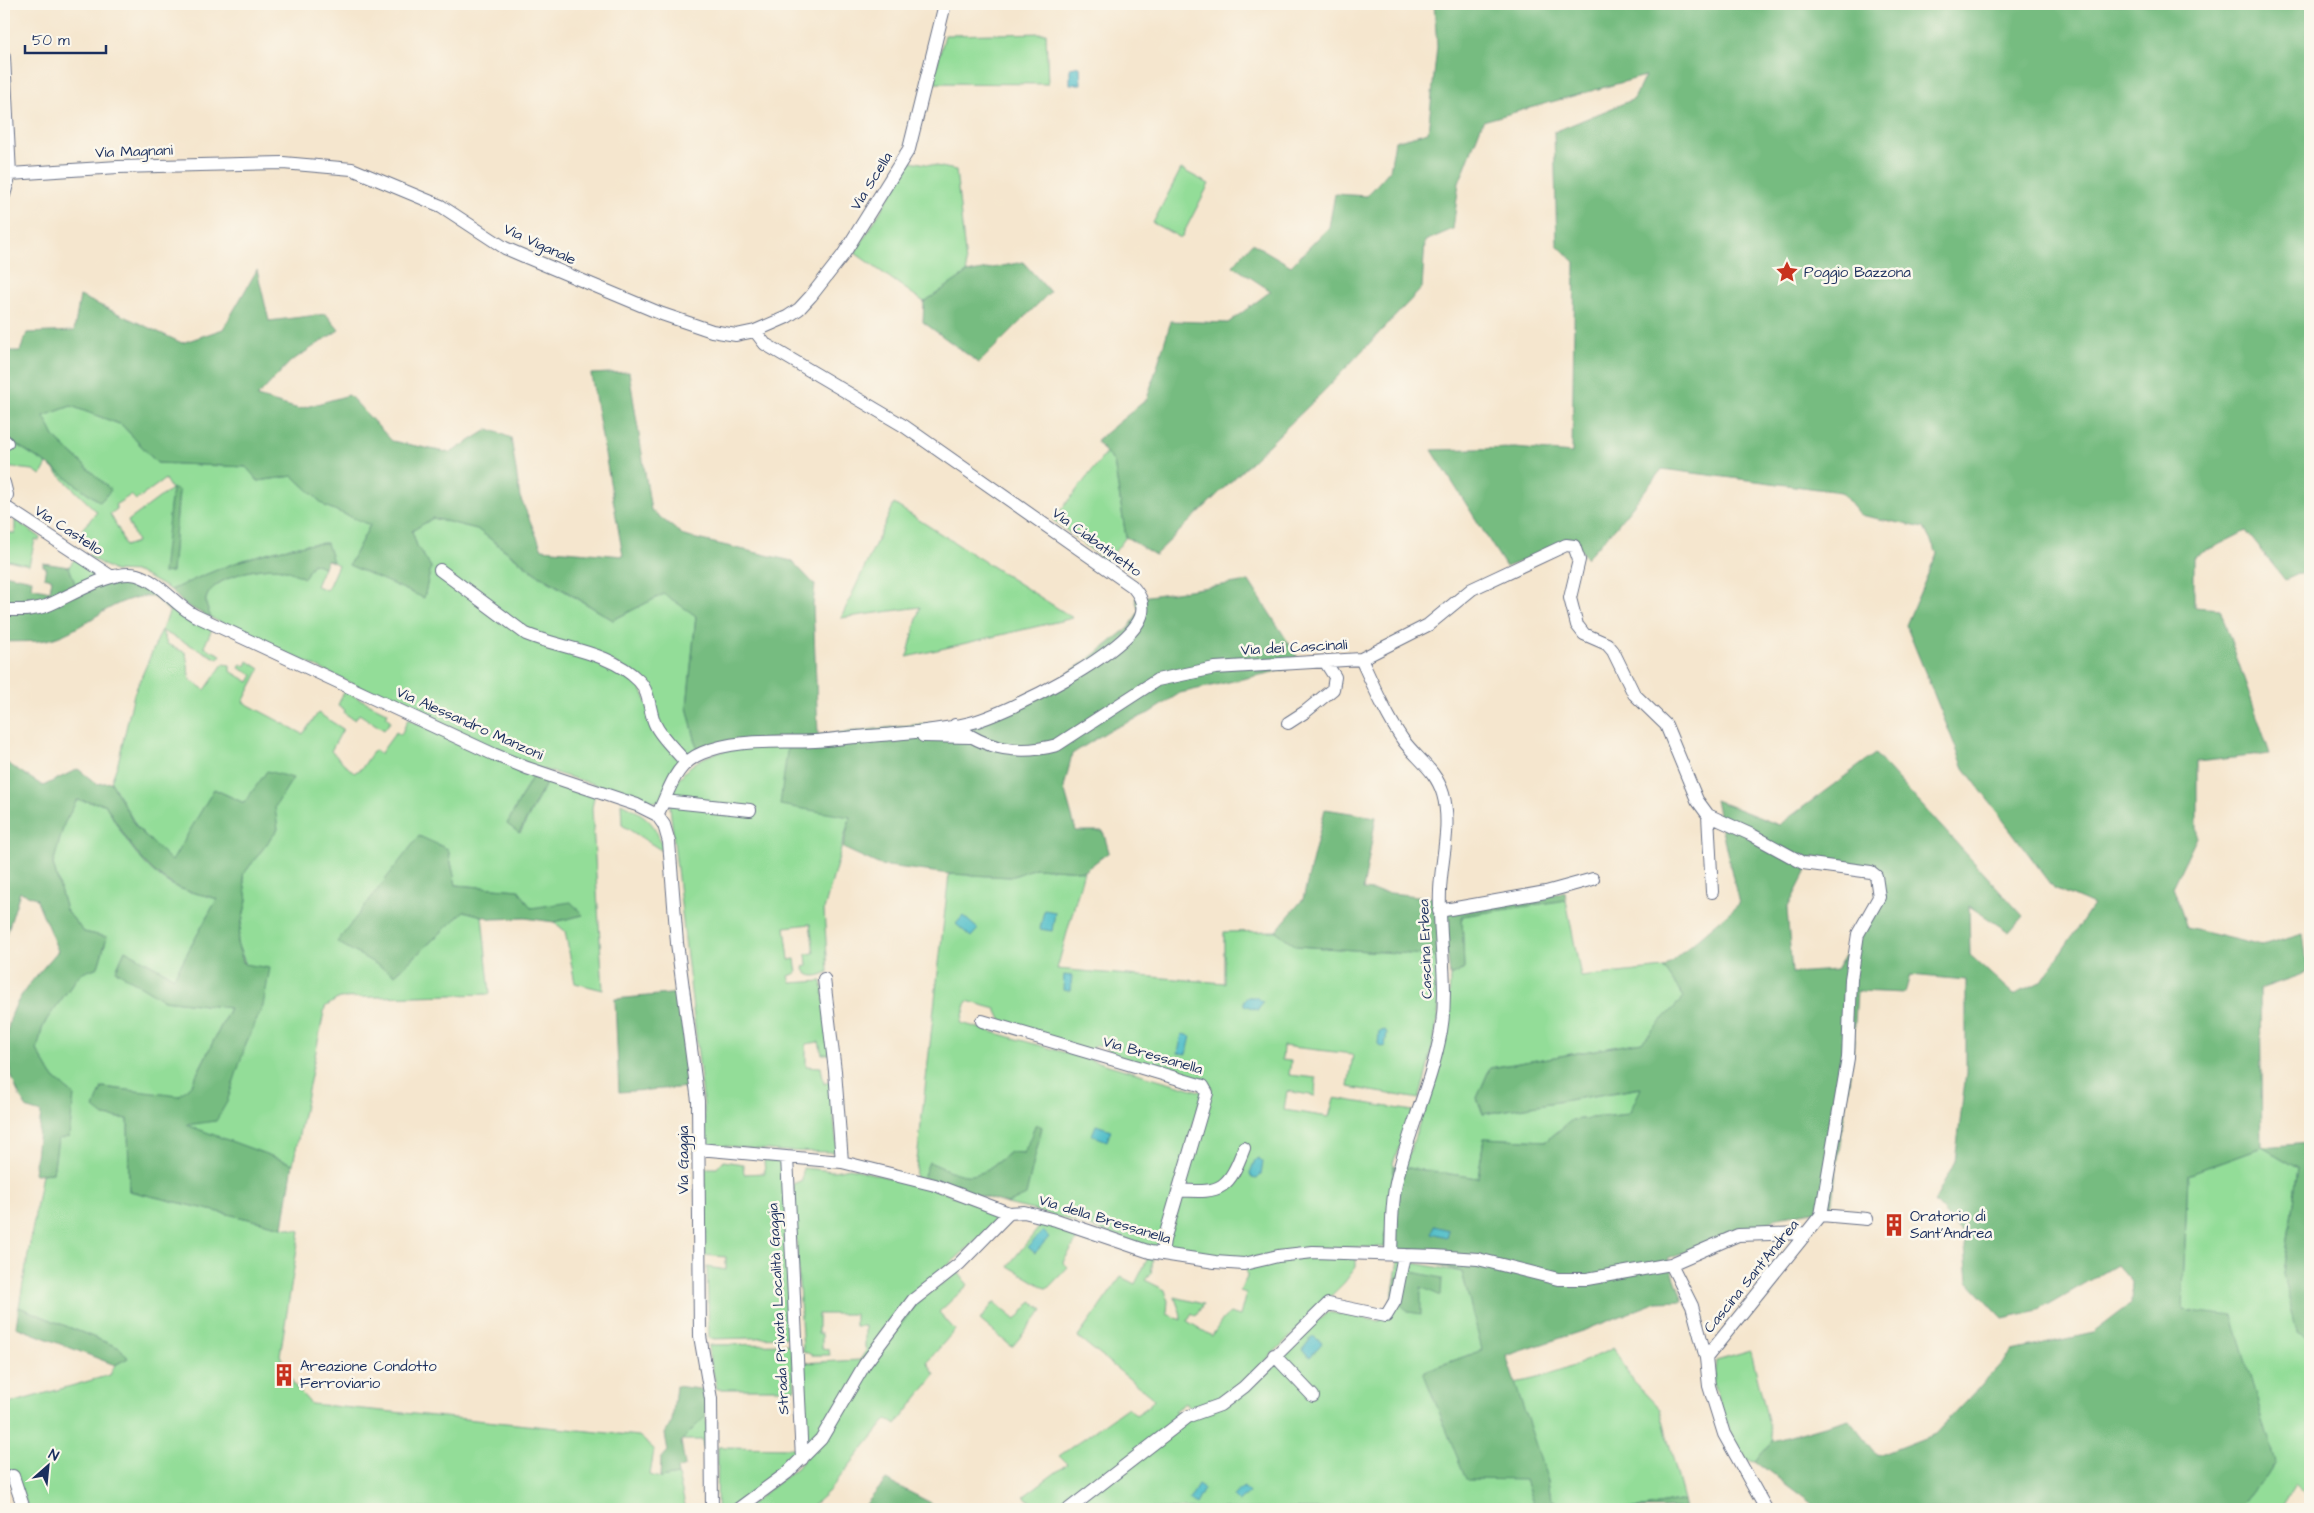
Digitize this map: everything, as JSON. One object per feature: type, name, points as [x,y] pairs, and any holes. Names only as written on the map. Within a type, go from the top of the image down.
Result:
[{"type":"street","name":"Via Scella","points":[[755,332],[787,317],[799,309],[811,296],[852,242],[901,164],[915,132],[945,4]]},
{"type":"street","points":[[4,56],[9,120],[10,174],[4,195]]},
{"type":"street","name":"Via Viganale","points":[[258,164],[352,169],[441,206],[505,248],[662,314],[712,331],[736,335],[755,332]]},
{"type":"street","name":"Via Magnani","points":[[10,174],[118,166],[258,164]]},
{"type":"street","name":"Via Ciabatinetto","points":[[686,763],[701,753],[742,744],[885,735],[956,726],[997,715],[1026,702],[1062,682],[1110,649],[1130,633],[1139,622],[1142,604],[1139,594],[1132,586],[904,426],[765,344],[755,332]]},
{"type":"street","name":"Via Castello","points":[[4,483],[7,495],[4,506],[112,577]]},
{"type":"street","name":"Via dei Cascinali","points":[[885,735],[970,738],[1002,749],[1039,750],[1058,745],[1157,680],[1215,668],[1361,660],[1428,625],[1472,589],[1566,545],[1574,546],[1580,560],[1570,598],[1577,626],[1584,634],[1607,644],[1613,651],[1634,694],[1666,725],[1697,800],[1708,815]]},
{"type":"street","points":[[440,570],[526,634],[594,654],[623,669],[640,682],[647,696],[655,726],[686,763],[671,780],[657,815]]},
{"type":"street","name":"Via Alessandro Manzoni","points":[[4,610],[27,610],[44,606],[112,577],[126,574],[136,575],[149,581],[183,609],[194,615],[493,754],[527,768],[613,795],[657,815]]},
{"type":"street","name":"Cascina Erbea","points":[[1274,1355],[1328,1304],[1386,1316],[1395,1301],[1397,1180],[1433,1068],[1441,1030],[1444,976],[1439,911],[1446,831],[1443,794],[1433,771],[1408,747],[1393,725],[1361,660]]},
{"type":"street","points":[[1288,723],[1333,689],[1335,678],[1326,663]]},
{"type":"street","name":"Via dei Cascinali","points":[[956,726],[970,738]]},
{"type":"street","points":[[664,801],[750,810]]},
{"type":"street","name":"Via Gaggia","points":[[657,815],[664,824],[669,842],[677,943],[698,1101],[700,1150],[700,1336],[711,1399],[712,1509]]},
{"type":"street","points":[[1708,815],[1712,892]]},
{"type":"street","name":"Cascina Sant'Andrea","points":[[1706,1358],[1821,1215],[1848,1058],[1852,970],[1858,934],[1880,897],[1876,876],[1864,871],[1803,863],[1752,835],[1708,815]]},
{"type":"street","points":[[1439,911],[1546,892],[1593,879]]},
{"type":"street","points":[[824,978],[835,1071],[842,1162]]},
{"type":"street","name":"Via Bressanella","points":[[982,1021],[1203,1086],[1207,1093],[1164,1240],[1162,1254]]},
{"type":"street","points":[[1180,1190],[1207,1192],[1221,1187],[1235,1172],[1244,1148]]},
{"type":"street","points":[[700,1150],[842,1162],[935,1185],[1009,1213],[958,1264],[913,1300],[865,1364],[821,1439],[787,1473],[738,1509]]},
{"type":"street","name":"Strada Privata Località Gaggia","points":[[787,1157],[802,1458]]},
{"type":"street","name":"Via della Bressanella","points":[[1009,1213],[1024,1212],[1056,1220],[1162,1254],[1244,1264],[1278,1256],[1313,1252],[1397,1255],[1478,1259],[1558,1279],[1587,1279],[1671,1264],[1738,1235],[1808,1233]]},
{"type":"street","name":"Cascina Sant'Andrea","points":[[1821,1215],[1867,1220]]},
{"type":"street","points":[[1671,1264],[1692,1306],[1706,1358],[1709,1386],[1724,1434],[1766,1509]]},
{"type":"street","points":[[1069,1509],[1189,1416],[1220,1405],[1244,1387],[1274,1355],[1313,1396]]},
{"type":"street","points":[[13,1476],[24,1509]]},
{"type":"green space","points":[[1434,4],[2310,4],[2310,569],[2285,580],[2246,531],[2194,557],[2194,607],[2220,609],[2270,754],[2197,762],[2197,837],[2173,887],[2187,928],[2262,946],[2303,934],[2308,972],[2260,989],[2262,1147],[2188,1174],[2182,1310],[2232,1316],[2276,1463],[2238,1509],[1819,1509],[1755,1461],[1773,1441],[1849,1419],[1878,1456],[1935,1434],[2013,1351],[2093,1333],[2131,1304],[2132,1282],[2117,1265],[2039,1310],[2003,1318],[1968,1281],[1964,1235],[1934,1202],[1955,1162],[1966,1073],[1966,980],[1910,975],[1905,993],[1857,991],[1853,1054],[1831,1208],[1783,1216],[1668,1259],[1683,1301],[1657,1302],[1585,1330],[1506,1356],[1548,1481],[1551,1499],[1570,1509],[1535,1509],[1525,1480],[1466,1479],[1423,1372],[1482,1350],[1462,1272],[1384,1246],[1394,1183],[1394,1166],[1478,1178],[1484,1138],[1546,1141],[1572,1120],[1629,1114],[1641,1088],[1483,1114],[1477,1098],[1490,1068],[1642,1042],[1684,997],[1664,968],[1739,904],[1715,800],[1779,825],[1875,754],[2023,916],[2009,932],[1969,906],[1970,955],[2014,995],[2042,981],[2093,905],[2054,888],[1964,768],[1906,625],[1937,553],[1924,528],[1860,515],[1841,492],[1662,469],[1615,528],[1586,558],[1575,541],[1506,567],[1432,450],[1515,448],[1572,453],[1575,262],[1557,245],[1554,132],[1634,99],[1645,76],[1483,121],[1459,183],[1453,229],[1425,241],[1422,288],[1320,395],[1155,555],[1126,537],[1114,462],[1096,441],[1147,399],[1171,321],[1228,323],[1271,291],[1233,266],[1252,243],[1291,266],[1329,227],[1335,194],[1367,196],[1390,170],[1395,141],[1428,132],[1437,47]],"holes":[[[1814,856],[1870,867],[1882,895],[1836,970],[1792,973],[1787,909]]]},
{"type":"green space","points":[[1046,33],[1048,84],[932,83],[945,35]]},
{"type":"green space","points":[[911,161],[956,170],[967,273],[924,302],[855,253]]},
{"type":"green space","points":[[1181,169],[1209,184],[1181,238],[1153,223]]},
{"type":"green space","points":[[1023,262],[1050,292],[979,363],[923,322],[924,302],[967,273]]},
{"type":"green space","points":[[257,270],[269,321],[326,314],[339,330],[290,362],[257,397],[299,409],[349,395],[392,441],[450,453],[489,429],[511,438],[520,497],[542,549],[623,556],[591,374],[629,372],[651,510],[684,536],[792,561],[815,585],[813,605],[818,735],[970,719],[1055,682],[1093,656],[1130,626],[1139,611],[1135,598],[1249,581],[1297,656],[1291,668],[1180,693],[1149,713],[1108,731],[1072,754],[1064,788],[1076,831],[1103,831],[1109,852],[1084,871],[1035,868],[1011,877],[949,874],[880,865],[843,848],[850,817],[780,805],[789,736],[698,751],[687,707],[696,616],[664,594],[613,620],[536,573],[477,529],[433,518],[412,531],[417,546],[431,567],[424,598],[349,565],[370,525],[325,506],[293,476],[258,481],[246,467],[157,463],[122,425],[71,406],[44,416],[55,438],[111,490],[100,502],[49,465],[4,437],[4,351],[20,351],[27,333],[74,331],[80,296],[182,343],[223,329]]},
{"type":"green space","points":[[71,406],[122,425],[157,463],[247,467],[258,481],[293,476],[325,506],[370,525],[349,565],[424,597],[431,567],[417,546],[412,531],[433,518],[477,529],[536,574],[613,620],[664,594],[696,615],[687,707],[698,751],[687,760],[671,743],[655,720],[643,685],[627,670],[600,657],[527,632],[441,570],[438,571],[525,635],[570,652],[593,656],[622,671],[638,683],[645,697],[654,727],[682,763],[668,779],[661,801],[644,802],[628,794],[531,766],[211,618],[206,601],[210,591],[217,584],[227,579],[250,571],[273,568],[282,569],[304,578],[313,563],[324,567],[316,586],[327,590],[338,565],[333,562],[326,543],[286,548],[266,553],[209,573],[171,590],[138,572],[114,571],[88,556],[96,547],[81,535],[83,528],[97,512],[49,465],[100,502],[111,490],[55,438],[43,416]],"holes":[[[165,479],[171,489],[128,521],[137,542],[125,546],[110,514],[117,509],[115,505],[131,495],[136,500]],[[172,489],[179,491],[172,571],[164,573]]]},
{"type":"green space","points":[[4,437],[47,464],[41,475],[33,470],[4,467]]},
{"type":"green space","points":[[1106,453],[1114,462],[1126,537],[1107,562],[1053,520]]},
{"type":"green space","points":[[172,488],[179,491],[172,572],[163,573]]},
{"type":"green space","points":[[894,504],[1073,618],[907,657],[920,607],[841,618]]},
{"type":"green space","points":[[15,520],[40,537],[39,541],[35,540],[29,565],[4,559],[4,533],[15,533]]},
{"type":"green space","points":[[327,543],[333,562],[327,560],[324,567],[313,563],[304,578],[282,569],[273,568],[238,574],[217,584],[210,591],[206,599],[211,618],[185,605],[171,590],[209,573],[266,553],[286,548]]},
{"type":"green space","points":[[75,558],[98,573],[98,577],[77,589],[69,567]]},
{"type":"green space","points":[[43,563],[69,567],[77,589],[44,604],[4,608],[4,574],[32,580],[31,587],[50,591],[52,579],[44,577],[46,567],[43,566]]},
{"type":"green space","points":[[128,578],[148,584],[172,606],[169,611],[153,596],[139,597],[114,606],[79,627],[48,640],[4,642],[4,612]]},
{"type":"green space","points":[[172,606],[212,629],[204,647],[221,655],[218,659],[162,631],[167,644],[186,653],[190,680],[205,690],[223,664],[230,665],[230,671],[249,682],[253,675],[239,668],[241,664],[246,666],[248,661],[260,669],[243,702],[303,734],[318,713],[343,729],[331,751],[354,773],[362,768],[374,750],[380,754],[396,732],[401,735],[408,719],[533,775],[507,824],[520,833],[548,780],[595,793],[592,808],[603,990],[575,983],[565,931],[554,922],[583,915],[531,908],[518,890],[456,885],[448,849],[395,975],[464,911],[482,916],[490,994],[339,998],[325,1007],[293,1164],[186,1125],[247,1041],[263,1006],[237,943],[247,900],[243,875],[278,829],[267,772],[244,803],[214,789],[172,862],[137,827],[111,782],[118,763],[134,694]]},
{"type":"green space","points":[[344,691],[388,713],[386,717],[391,721],[384,730],[359,714],[355,720],[344,713],[345,710],[338,705]]},
{"type":"green space","points":[[788,744],[850,817],[824,910],[828,972],[813,976],[807,974],[803,967],[807,965],[806,954],[814,953],[810,924],[785,927],[789,960],[795,959],[797,973],[789,976],[791,983],[822,981],[830,1054],[822,1054],[819,1042],[806,1044],[806,1066],[821,1067],[824,1084],[830,1081],[837,1148],[833,1152],[779,1151],[704,1144],[704,1106],[670,807],[676,784],[697,761],[726,750]]},
{"type":"green space","points":[[4,761],[43,786],[78,769],[97,784],[111,782],[136,827],[172,861],[214,789],[244,803],[267,771],[293,778],[275,807],[278,829],[243,875],[247,900],[237,943],[244,964],[270,968],[263,1006],[247,1041],[227,1102],[216,1121],[187,1125],[293,1164],[283,1227],[129,1191],[128,1119],[104,1116],[94,1108],[102,1087],[179,1096],[192,1084],[230,1008],[164,1000],[116,971],[125,950],[174,977],[217,899],[181,889],[149,867],[125,837],[105,804],[77,800],[64,824],[53,864],[66,910],[84,932],[107,937],[98,967],[80,974],[47,1019],[42,1029],[37,1050],[52,1076],[74,1095],[69,1137],[58,1139],[53,1173],[34,1174],[41,1113],[28,1109],[16,1087],[8,1064],[8,1029],[18,1001],[58,951],[36,898],[20,892],[4,943]]},
{"type":"green space","points":[[533,775],[548,780],[519,833],[507,824]]},
{"type":"green space","points":[[77,800],[105,804],[140,858],[149,868],[170,884],[217,899],[174,977],[125,950],[116,970],[164,1000],[230,1008],[192,1084],[179,1097],[103,1087],[104,1116],[128,1119],[129,1191],[300,1231],[280,1355],[294,1385],[311,1404],[639,1436],[654,1449],[650,1475],[660,1478],[678,1475],[686,1509],[28,1509],[15,1471],[6,1473],[4,1468],[4,1405],[110,1375],[115,1365],[128,1358],[120,1348],[19,1307],[42,1174],[53,1173],[58,1138],[69,1137],[74,1095],[52,1076],[37,1050],[42,1029],[47,1019],[80,974],[98,967],[107,937],[84,932],[66,910],[53,864],[64,824]]},
{"type":"green space","points":[[621,803],[638,812],[650,822],[654,827],[664,852],[622,825]]},
{"type":"green space","points":[[1325,809],[1376,817],[1363,890],[1436,898],[1440,956],[1296,946],[1276,931],[1303,899]]},
{"type":"green space","points":[[419,836],[448,849],[456,885],[519,890],[531,908],[571,902],[583,915],[554,922],[525,918],[493,919],[464,911],[395,975],[337,942]]},
{"type":"green space","points":[[1035,868],[1084,871],[1057,969],[1224,983],[1224,932],[1276,931],[1296,946],[1440,956],[1441,975],[1436,1029],[1419,1099],[1348,1087],[1353,1054],[1283,1046],[1282,1060],[1291,1061],[1289,1075],[1316,1078],[1315,1096],[1287,1091],[1284,1110],[1329,1117],[1334,1098],[1413,1111],[1393,1163],[1385,1247],[1310,1248],[1250,1258],[1206,1258],[1171,1252],[1167,1246],[1182,1198],[1184,1194],[1189,1194],[1190,1188],[1185,1183],[1185,1180],[1212,1087],[1165,1073],[1162,1066],[1151,1063],[1149,1068],[1109,1057],[1109,1049],[1095,1045],[1089,1051],[1003,1024],[996,1009],[967,1001],[961,1023],[1203,1092],[1156,1250],[1082,1224],[1007,1204],[1026,1194],[1042,1127],[1036,1125],[1024,1153],[1010,1152],[988,1169],[979,1173],[964,1175],[929,1162],[923,1178],[915,1178],[949,874],[1011,877]]},
{"type":"green space","points":[[1565,892],[1566,900],[1462,916],[1464,969],[1450,976],[1443,914]]},
{"type":"green space","points":[[1566,900],[1581,977],[1664,968],[1684,997],[1642,1042],[1490,1068],[1477,1098],[1483,1114],[1642,1088],[1629,1114],[1572,1120],[1546,1141],[1484,1138],[1478,1178],[1394,1166],[1407,1160],[1436,1070],[1446,1023],[1450,976],[1464,969],[1462,916]]},
{"type":"green space","points":[[680,993],[691,1087],[619,1092],[615,999]]},
{"type":"green space","points":[[1036,1124],[1042,1127],[1026,1195],[1007,1204],[923,1178],[929,1162],[954,1172],[972,1175],[988,1169],[1010,1152],[1024,1153]]},
{"type":"green space","points":[[2310,1143],[2310,1333],[2308,1338],[2297,1333],[2283,1274],[2298,1168],[2262,1147]]},
{"type":"green space","points":[[2262,1147],[2298,1168],[2283,1274],[2308,1338],[2310,1333],[2310,1499],[2295,1485],[2280,1509],[2238,1509],[2276,1463],[2182,1310],[2188,1174]]},
{"type":"green space","points":[[764,1160],[784,1161],[793,1337],[709,1339],[707,1267],[726,1270],[726,1257],[703,1255],[705,1168],[717,1168],[723,1161],[743,1164],[744,1174],[765,1173]]},
{"type":"green space","points":[[803,1168],[834,1171],[850,1168],[934,1189],[1001,1213],[978,1239],[937,1275],[829,1423],[805,1447],[801,1363],[860,1360],[867,1349],[865,1348],[865,1326],[855,1326],[855,1314],[818,1314],[818,1334],[822,1334],[822,1349],[829,1350],[830,1355],[812,1355],[803,1351],[793,1184],[802,1180]]},
{"type":"green space","points":[[1045,1220],[1082,1232],[1063,1262],[1068,1267],[1047,1289],[1008,1266]]},
{"type":"green space","points":[[1356,1255],[1356,1267],[1344,1283],[1241,1385],[1219,1401],[1192,1412],[1185,1403],[1174,1411],[1188,1417],[1220,1405],[1328,1312],[1379,1321],[1392,1297],[1442,1279],[1408,1271],[1395,1279],[1398,1260],[1462,1272],[1483,1350],[1424,1371],[1525,1480],[1535,1509],[1039,1509],[1024,1496],[1067,1464],[1059,1456],[1128,1407],[1136,1415],[1148,1407],[1154,1399],[1078,1337],[1121,1277],[1135,1284],[1148,1258],[1153,1260],[1151,1273],[1145,1280],[1165,1290],[1168,1300],[1167,1314],[1181,1320],[1175,1297],[1203,1304],[1196,1316],[1192,1313],[1187,1321],[1212,1336],[1223,1319],[1230,1313],[1240,1316],[1246,1293],[1240,1291],[1247,1277],[1246,1266],[1279,1259]]},
{"type":"green space","points":[[1408,1271],[1442,1278],[1441,1296],[1421,1287],[1421,1314],[1409,1312],[1392,1297],[1395,1279]]},
{"type":"green space","points":[[958,1272],[968,1285],[939,1312],[955,1330],[927,1362],[935,1375],[896,1425],[887,1419],[828,1492],[809,1509],[745,1509],[800,1465],[861,1377],[919,1301]]},
{"type":"green space","points":[[1032,1301],[1043,1310],[1012,1347],[980,1320],[994,1302],[1016,1320]]},
{"type":"green space","points":[[19,1307],[120,1348],[128,1358],[115,1365],[16,1327]]},
{"type":"green space","points":[[792,1344],[795,1389],[717,1389],[709,1355],[709,1345]]},
{"type":"green space","points":[[1614,1348],[1632,1380],[1660,1409],[1684,1500],[1644,1508],[1570,1509],[1551,1499],[1548,1481],[1513,1383],[1552,1374]]},
{"type":"green space","points":[[1751,1351],[1773,1441],[1755,1461],[1743,1459],[1725,1422],[1713,1383],[1716,1361]]},
{"type":"green space","points":[[676,1386],[707,1390],[706,1416],[681,1441],[685,1466],[677,1469],[678,1475],[660,1478],[661,1459],[668,1451],[665,1434],[672,1421]]},
{"type":"green space","points":[[706,1416],[708,1471],[702,1440],[682,1440]]},
{"type":"green space","points":[[718,1447],[797,1448],[790,1463],[760,1490],[733,1508],[717,1509]]},
{"type":"green space","points":[[886,1480],[943,1509],[862,1509]]},
{"type":"green space","points":[[1684,1500],[1686,1509],[1614,1509],[1644,1508]]},
{"type":"water","points":[[1080,66],[1081,84],[1070,84],[1070,68]]},
{"type":"water","points":[[1044,910],[1055,912],[1052,931],[1040,929]]},
{"type":"water","points":[[963,916],[978,929],[971,937],[956,924]]},
{"type":"water","points":[[1064,975],[1072,976],[1070,991],[1063,990]]},
{"type":"water","points":[[1248,997],[1256,997],[1263,1002],[1258,1010],[1244,1005],[1244,1000]]},
{"type":"water","points":[[1385,1030],[1387,1033],[1385,1046],[1381,1047],[1378,1044],[1379,1032]]},
{"type":"water","points":[[1182,1034],[1191,1036],[1187,1054],[1178,1053]]},
{"type":"water","points":[[1096,1125],[1111,1130],[1107,1141],[1092,1135]]},
{"type":"water","points":[[1258,1158],[1263,1162],[1261,1175],[1257,1179],[1252,1178],[1250,1173],[1255,1160]]},
{"type":"water","points":[[1434,1226],[1449,1230],[1447,1237],[1432,1233]]},
{"type":"water","points":[[1043,1231],[1049,1237],[1035,1253],[1028,1247]]},
{"type":"water","points":[[1313,1336],[1322,1343],[1310,1357],[1302,1350]]},
{"type":"water","points":[[1198,1485],[1204,1489],[1196,1504],[1189,1500]]},
{"type":"water","points":[[1244,1487],[1249,1493],[1238,1502],[1233,1496]]},
{"type":"place","name":"Poggio Bazzona","points":[[1787,272]]},
{"type":"place","name":"Oratorio di Sant'Andrea","points":[[1894,1225]]},
{"type":"place","name":"Areazione Condotto Ferroviario","points":[[284,1375]]}]
